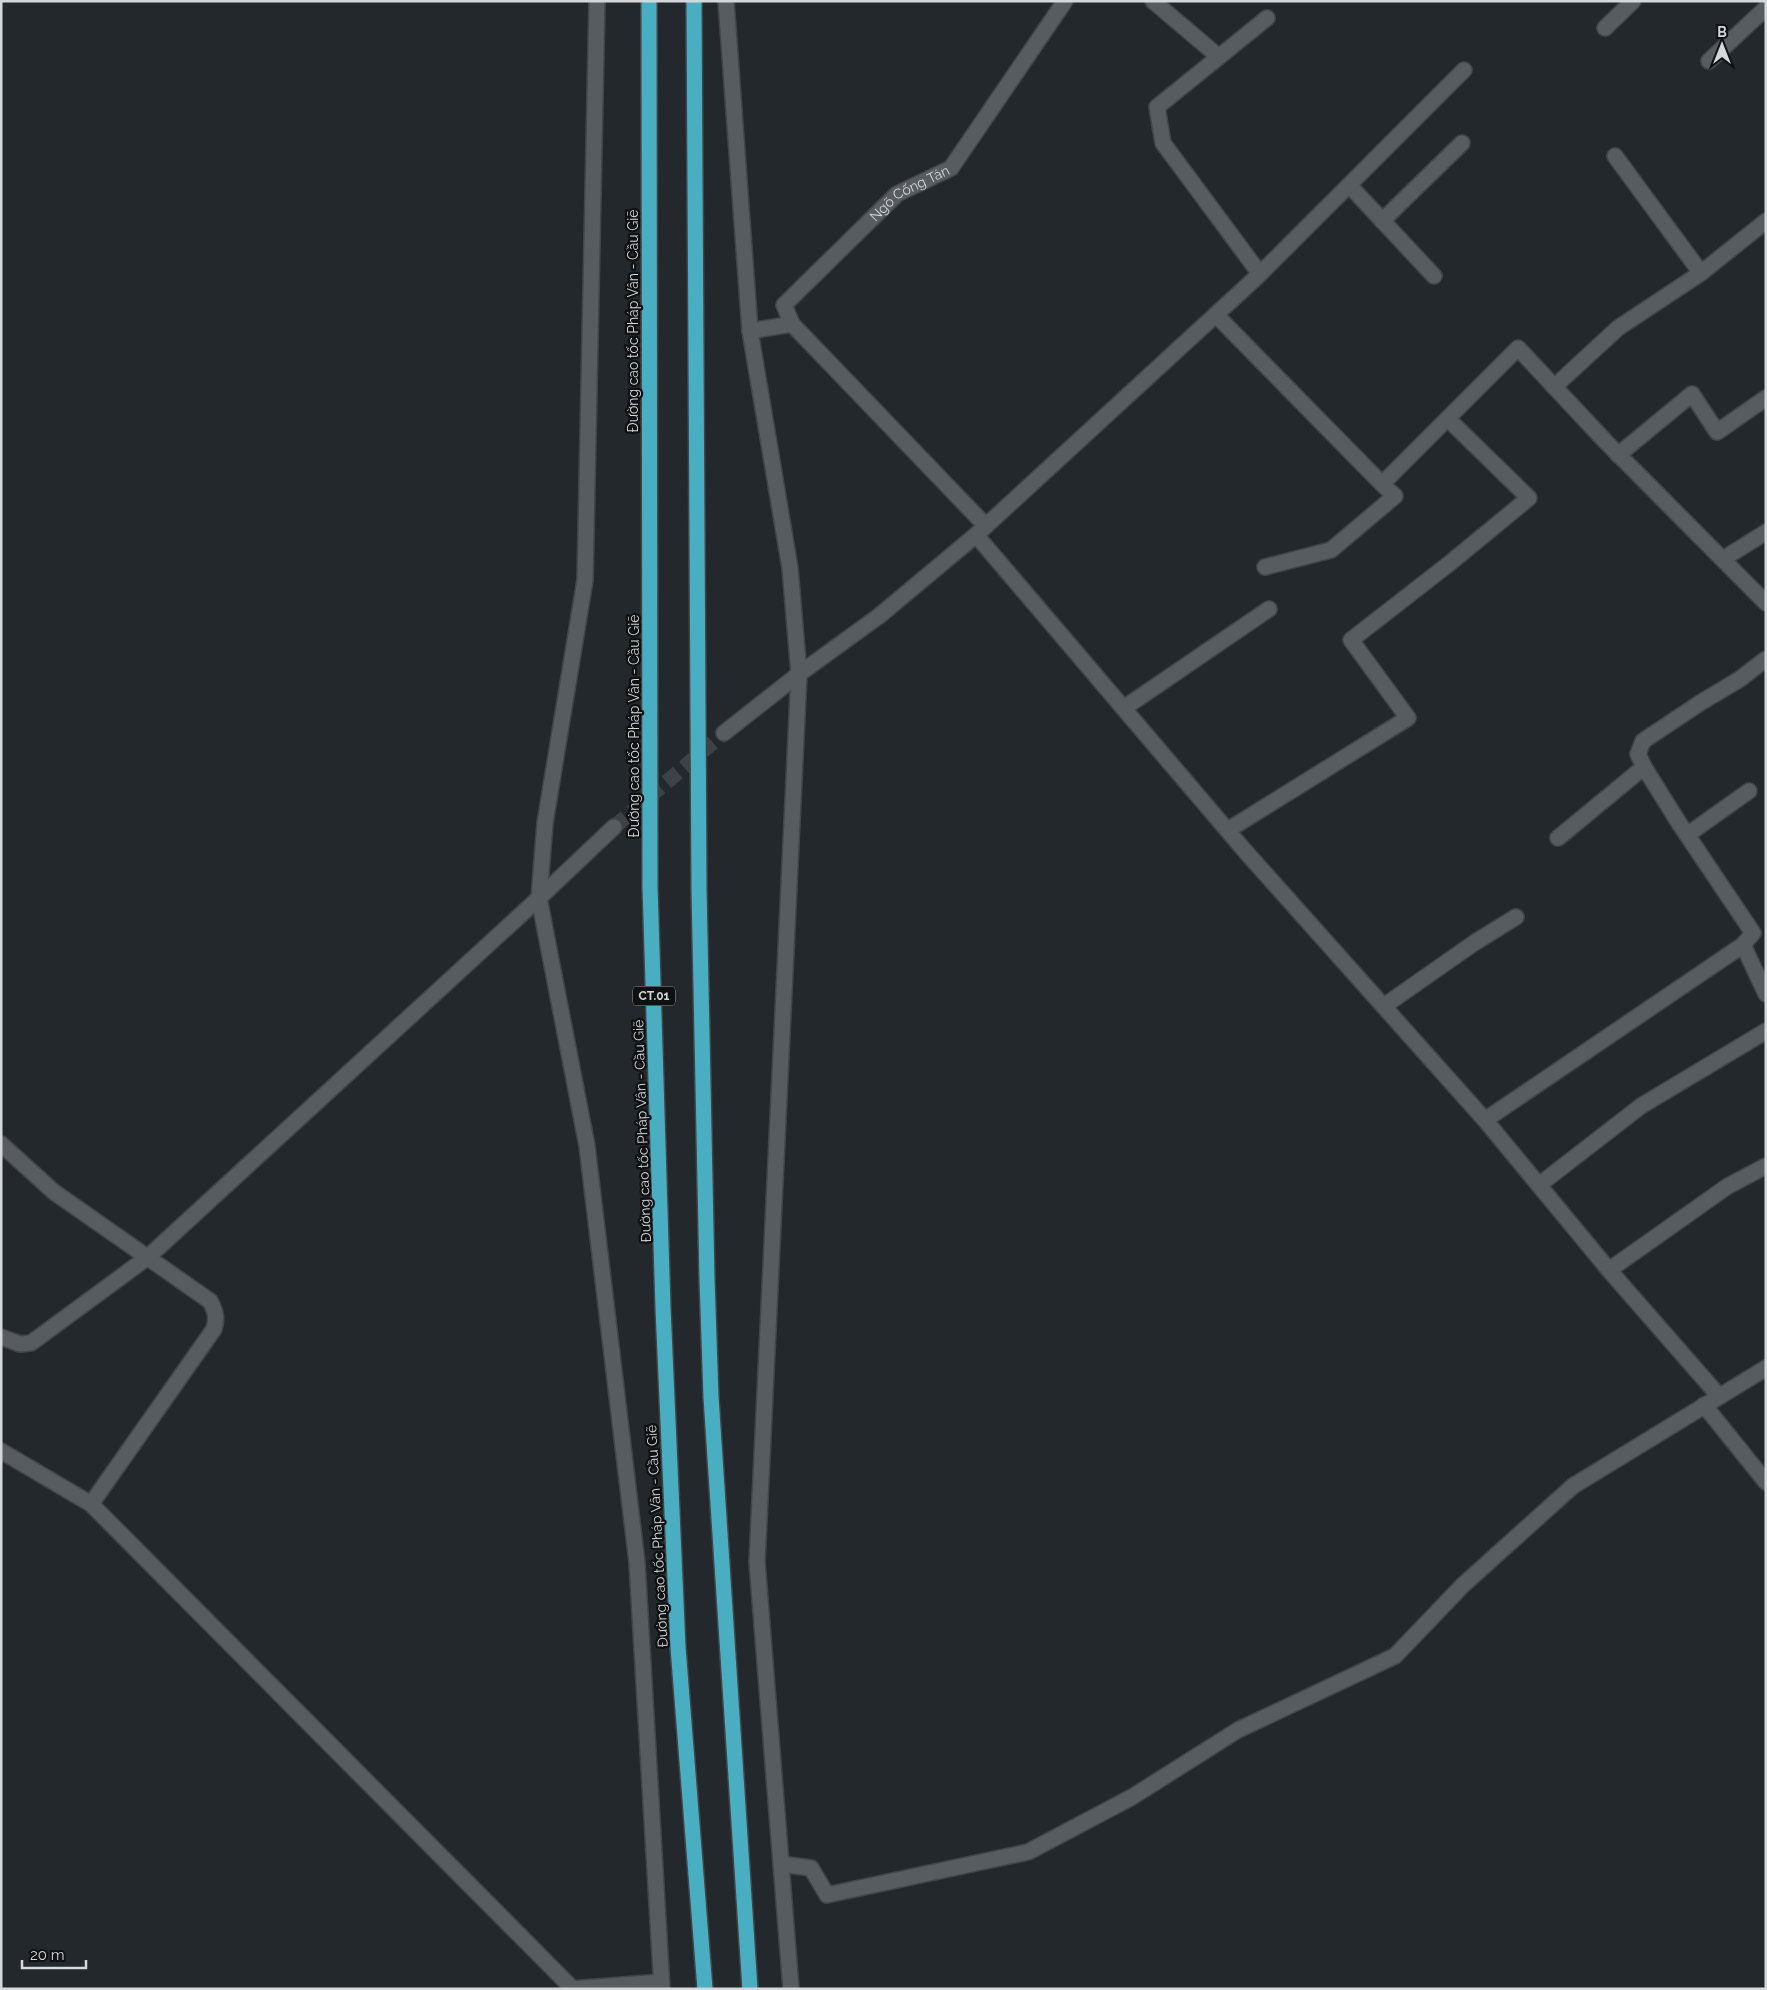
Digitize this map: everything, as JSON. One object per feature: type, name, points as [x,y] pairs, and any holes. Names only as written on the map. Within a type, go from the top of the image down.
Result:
[{"type":"highway","name":"Đường cao tốc Pháp Vân - Cầu Giẽ","points":[[649,1],[650,886],[663,1298],[677,1637],[705,1989]]},
{"type":"highway","points":[[694,1],[699,879],[711,1397],[750,1989]]},
{"type":"street","points":[[1,1451],[91,1504],[572,1988],[661,1985],[637,1563],[587,1146],[539,898],[545,823],[584,580],[597,1]]},
{"type":"street","points":[[726,1],[750,330],[790,568],[799,674],[757,1562],[791,1989]]},
{"type":"street","name":"Ngõ Cống Tán","points":[[792,324],[784,305],[897,194],[951,168],[1065,1]]},
{"type":"street","points":[[1153,1],[1219,57]]},
{"type":"street","points":[[1604,28],[1633,1]]},
{"type":"street","points":[[1710,61],[1766,8]]},
{"type":"street","points":[[1260,274],[1164,143],[1157,107],[1267,18]]},
{"type":"street","points":[[724,733],[799,674],[880,616],[981,531],[1260,274],[1464,70]]},
{"type":"street","points":[[1382,221],[1462,143]]},
{"type":"street","points":[[1616,156],[1700,273]]},
{"type":"street","points":[[1350,186],[1434,276]]},
{"type":"street","points":[[1554,387],[1618,328],[1700,273],[1766,221]]},
{"type":"street","points":[[1216,315],[1395,496],[1331,550],[1265,567]]},
{"type":"street","points":[[750,330],[792,324],[981,531],[1124,708],[1228,830],[1485,1120],[1609,1270],[1720,1396]]},
{"type":"street","points":[[1382,484],[1518,348],[1618,455],[1766,603]]},
{"type":"street","points":[[1618,455],[1692,394],[1718,432],[1766,398]]},
{"type":"street","points":[[1228,830],[1408,718],[1351,640],[1530,498],[1448,418]]},
{"type":"street","points":[[1723,559],[1766,532]]},
{"type":"street","points":[[1124,708],[1269,609]]},
{"type":"street","points":[[1485,1120],[1743,944],[1753,933],[1687,835],[1644,767],[1638,754],[1643,741],[1740,679],[1766,659]]},
{"type":"street","points":[[1558,838],[1644,767]]},
{"type":"street","points":[[1687,835],[1749,791]]},
{"type":"street","points":[[1,1337],[20,1344],[31,1343],[148,1257],[614,827]]},
{"type":"street","points":[[1384,1006],[1474,943],[1516,917]]},
{"type":"street","points":[[1743,944],[1766,994]]},
{"type":"street","points":[[1539,1185],[1641,1106],[1766,1032]]},
{"type":"street","points":[[1,1144],[54,1192],[210,1301],[216,1311],[214,1329],[91,1504]]},
{"type":"street","points":[[1609,1270],[1728,1186],[1766,1166]]},
{"type":"street","points":[[781,1864],[811,1868],[827,1895],[1028,1852],[1132,1797],[1238,1730],[1395,1656],[1463,1585],[1573,1486],[1766,1368]]},
{"type":"street","points":[[1704,1406],[1766,1482]]},
{"type":"tunnel","points":[[614,827],[724,733]]}]
